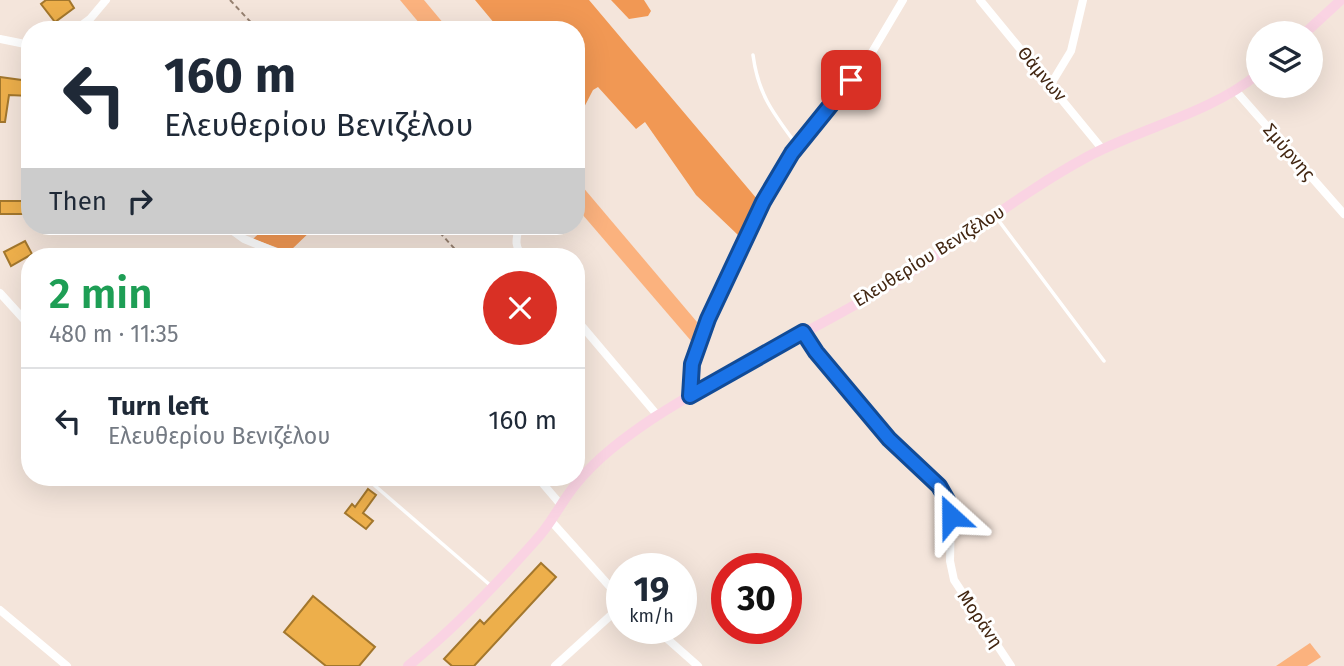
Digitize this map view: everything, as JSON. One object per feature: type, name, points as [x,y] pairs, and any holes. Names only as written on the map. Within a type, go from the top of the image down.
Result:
[{"type":"main road","points":[[1318,21],[1341,0]]},
{"type":"main road","name":"Ελευθερίου Βενιζέλου","points":[[585,474],[623,439],[658,415],[900,279],[1087,157],[1130,136],[1201,108],[1246,82]]},
{"type":"main road","name":"Ελευθερίου Βενιζέλου","points":[[408,666],[491,587],[551,521],[574,486]]},
{"type":"street","points":[[87,21],[106,0]]},
{"type":"street","points":[[690,396],[692,364],[719,294],[763,202],[797,146],[868,59],[903,0]]},
{"type":"street","name":"Θάμνων","points":[[980,0],[1051,83],[1103,150]]},
{"type":"street","points":[[1051,83],[1072,51],[1083,0]]},
{"type":"street","points":[[0,38],[21,43]]},
{"type":"street","name":"Σμύρνης","points":[[1235,90],[1344,214]]},
{"type":"street","points":[[238,235],[266,248]]},
{"type":"street","points":[[0,293],[21,316]]},
{"type":"street","points":[[585,330],[658,415]]},
{"type":"street","name":"Μοράνη","points":[[803,332],[816,352],[889,439],[923,470],[944,494],[951,516],[950,561],[954,580],[1011,666]]},
{"type":"street","points":[[545,486],[561,505]]},
{"type":"street","points":[[551,521],[606,582]]},
{"type":"street","points":[[0,610],[67,666]]},
{"type":"street","points":[[555,666],[606,620]]},
{"type":"street","points":[[673,644],[698,666]]},
{"type":"lane","points":[[753,55],[756,80],[767,102],[797,146]]},
{"type":"lane","points":[[995,215],[1104,361]]},
{"type":"lane","points":[[375,486],[491,587]]},
{"type":"path","points":[[230,0],[250,21]]},
{"type":"path","points":[[442,235],[455,248]]},
{"type":"shaded area","points":[[400,0],[424,0],[442,21],[418,21]]},
{"type":"shaded area","points":[[475,0],[589,0],[757,199],[738,235],[696,195],[645,122],[636,129],[598,87],[593,90],[585,105],[585,21],[492,21]]},
{"type":"shaded area","points":[[611,0],[644,0],[651,11],[648,16],[629,19]]},
{"type":"shaded area","points":[[585,190],[697,322],[692,342],[585,217]]},
{"type":"shaded area","points":[[257,235],[307,235],[293,248],[278,248],[253,239]]},
{"type":"shaded area","points":[[1310,643],[1321,657],[1307,666],[1276,666]]},
{"type":"building","points":[[46,0],[69,0],[74,8],[54,21],[41,4]]},
{"type":"building","points":[[0,77],[21,80],[21,96],[9,95],[5,122],[0,122]]},
{"type":"building","points":[[0,201],[21,201],[21,214],[0,214]]},
{"type":"building","points":[[25,241],[29,248],[21,248],[21,260],[11,266],[4,252]]},
{"type":"building","points":[[368,489],[376,495],[363,513],[373,521],[366,529],[345,513],[352,504],[355,507]]},
{"type":"building","points":[[541,563],[556,577],[474,666],[452,666],[444,659],[480,620],[484,624]]},
{"type":"building","points":[[313,596],[375,647],[359,666],[326,666],[284,632]]},
{"type":"route","points":[[851,80],[792,153],[763,202],[708,319],[692,364],[690,396],[803,332],[816,352],[889,439],[939,486],[947,500],[951,516]]}]
